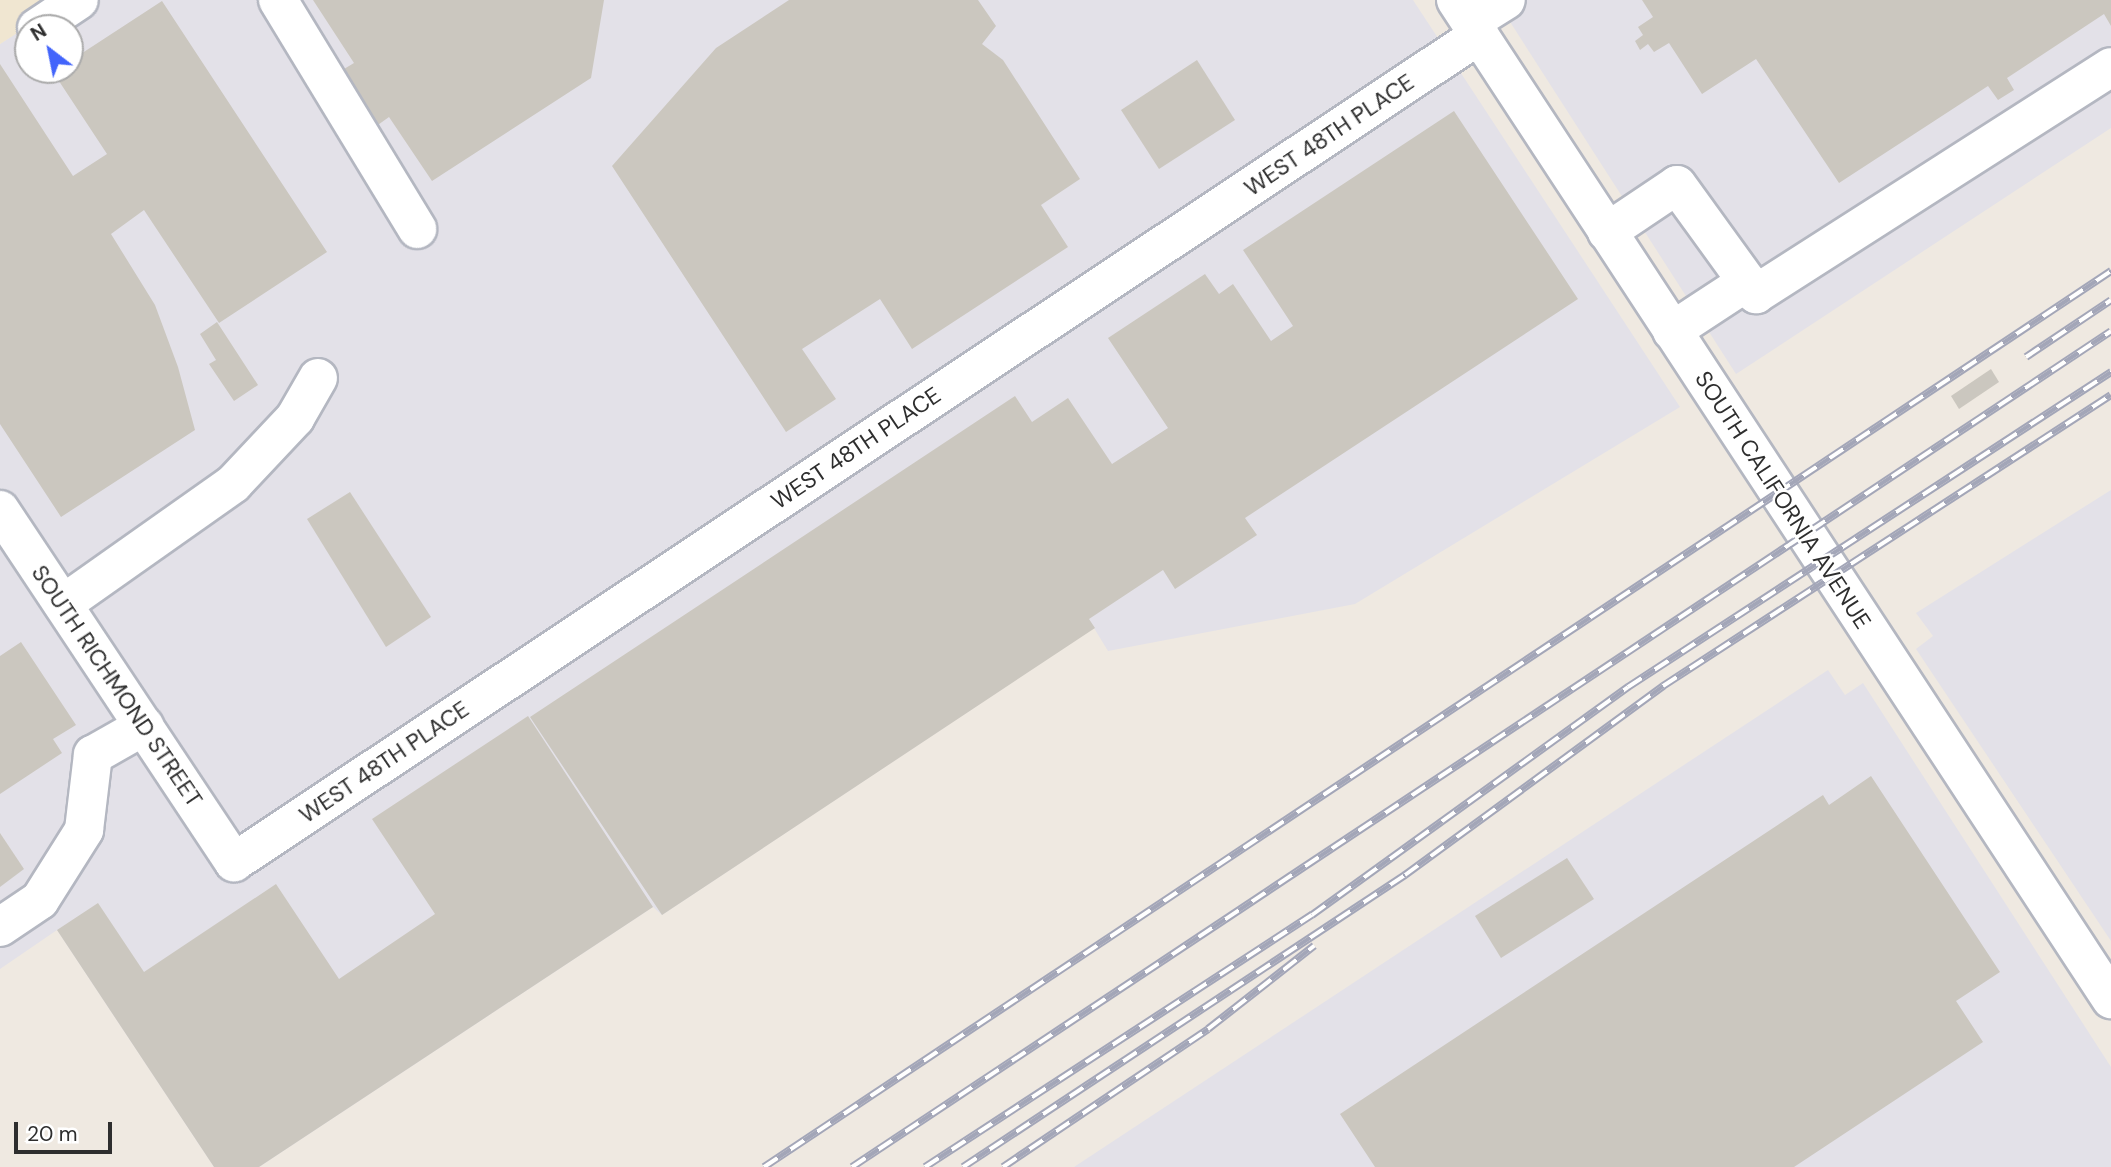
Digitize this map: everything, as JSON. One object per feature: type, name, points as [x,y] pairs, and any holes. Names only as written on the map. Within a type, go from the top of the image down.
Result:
[{"type":"street","points":[[58,14],[79,0]]},
{"type":"street","points":[[278,0],[417,229]]},
{"type":"street","name":"WEST 48TH PLACE","points":[[234,862],[1469,19],[1506,0]]},
{"type":"street","name":"SOUTH CALIFORNIA AVENUE","points":[[1469,19],[2111,999]]},
{"type":"street","points":[[1607,232],[1677,185],[1756,294],[2111,67]]},
{"type":"street","points":[[1672,331],[1747,282]]},
{"type":"street","points":[[63,604],[233,484],[295,418],[318,378]]},
{"type":"street","name":"SOUTH RICHMOND STREET","points":[[0,510],[234,862]]},
{"type":"street","points":[[0,927],[40,900],[84,830],[93,755],[144,726]]},
{"type":"shaded area","points":[[0,0],[69,0],[47,14],[14,14],[14,35],[0,44]]},
{"type":"shaded area","points":[[67,0],[1413,0],[1680,407],[1355,604],[1108,651],[1094,628],[662,915],[653,907],[259,1167],[214,1167],[57,930],[0,969],[0,44],[14,35],[14,84],[84,84],[84,14],[46,14]]},
{"type":"shaded area","points":[[1496,0],[2111,0],[2111,128],[1736,374]]},
{"type":"shaded area","points":[[2111,490],[2111,941],[1916,649],[1933,636],[1916,613]]},
{"type":"shaded area","points":[[1828,670],[1845,695],[1863,683],[2111,1067],[2111,1167],[1074,1167]]},
{"type":"building","points":[[313,0],[604,0],[591,78],[432,181],[389,117],[368,132],[334,75],[354,63]]},
{"type":"building","points":[[789,0],[978,0],[996,26],[982,44],[1003,60],[1080,179],[1041,205],[1068,247],[912,349],[880,299],[802,349],[836,399],[786,432],[612,166],[716,48]]},
{"type":"building","points":[[1642,0],[2111,0],[2111,26],[2104,14],[2007,78],[2014,90],[1998,100],[1988,86],[1839,183],[1756,59],[1702,94],[1669,43],[1654,52],[1648,44],[1640,50],[1635,41],[1643,35],[1638,27],[1653,17]]},
{"type":"building","points":[[162,1],[327,252],[219,323],[144,210],[111,234],[155,305],[178,367],[195,430],[61,517],[0,424],[0,64],[73,176],[107,154],[61,84],[84,84],[84,52]]},
{"type":"building","points":[[1197,60],[1235,120],[1159,169],[1121,110]]},
{"type":"building","points":[[1454,111],[1578,299],[1245,518],[1257,535],[1175,589],[1163,570],[1089,619],[1095,628],[662,915],[530,717],[1015,396],[1032,422],[1068,398],[1112,464],[1168,428],[1108,338],[1205,274],[1219,294],[1233,284],[1271,341],[1293,326],[1243,250]]},
{"type":"building","points":[[217,322],[258,385],[234,401],[209,364],[216,360],[200,334]]},
{"type":"building","points":[[1991,369],[1999,382],[1959,409],[1951,396]]},
{"type":"building","points":[[350,492],[431,617],[386,647],[307,519]]},
{"type":"building","points":[[21,642],[76,725],[53,739],[62,753],[0,794],[0,656]]},
{"type":"building","points":[[528,716],[653,907],[259,1167],[214,1167],[57,930],[98,903],[144,972],[276,884],[339,979],[435,914],[372,819]]},
{"type":"building","points":[[1871,776],[2000,972],[1956,1001],[1983,1042],[1794,1167],[1375,1167],[1340,1114],[1823,795],[1829,805]]},
{"type":"building","points":[[0,833],[24,869],[0,887]]},
{"type":"building","points":[[1567,858],[1594,899],[1501,958],[1475,916]]},
{"type":"railway","points":[[764,1167],[2111,271]]},
{"type":"railway","points":[[2026,357],[2111,300]]},
{"type":"railway","points":[[852,1167],[2111,331]]},
{"type":"railway","points":[[925,1167],[1312,915],[1628,687],[2111,372]]},
{"type":"railway","points":[[963,1167],[1405,875],[1663,686],[2111,395]]},
{"type":"railway","points":[[1003,1167],[1208,1029],[1314,946]]}]
